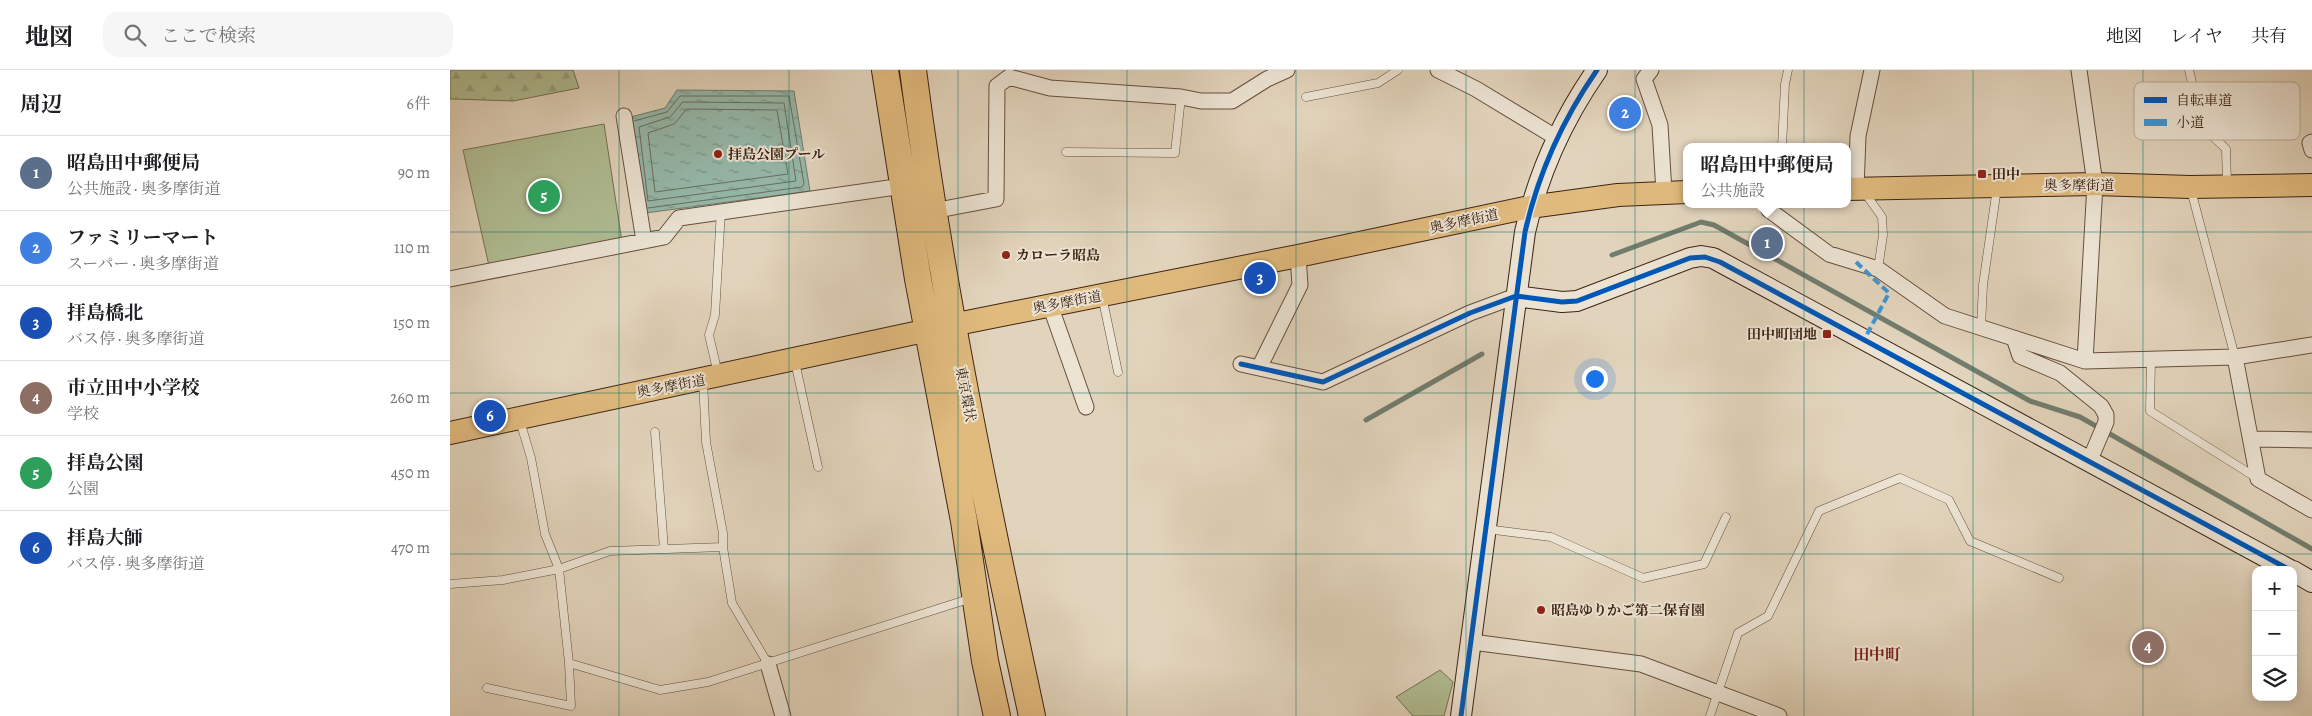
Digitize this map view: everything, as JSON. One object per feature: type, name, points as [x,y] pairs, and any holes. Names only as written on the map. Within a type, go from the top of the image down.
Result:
[{"type":"highway","name":"東京環状","points":[[886,70],[903,186],[964,521],[985,661],[997,716]]},
{"type":"highway","name":"東京環状","points":[[913,70],[933,211],[952,325],[1004,590],[1032,716]]},
{"type":"main road","name":"奥多摩街道","points":[[1855,189],[2095,184],[2190,187],[2312,185]]},
{"type":"main road","name":"奥多摩街道","points":[[450,433],[519,416],[711,378],[952,325],[1298,256],[1530,207],[1618,195],[1683,192]]},
{"type":"street","points":[[933,211],[996,199],[997,86],[1009,77],[1050,88],[1181,97],[1201,101],[1232,101],[1267,79],[1287,70]]},
{"type":"street","points":[[1438,70],[1476,89],[1557,138]]},
{"type":"street","points":[[1461,716],[1516,296],[1530,207],[1557,138],[1597,70]]},
{"type":"street","points":[[1651,70],[1644,79],[1660,125],[1664,193]]},
{"type":"street","points":[[1855,189],[1858,136],[1872,70]]},
{"type":"street","points":[[2079,70],[2095,184],[2085,361]]},
{"type":"street","points":[[624,116],[644,240]]},
{"type":"street","points":[[2312,142],[2312,150]]},
{"type":"street","points":[[450,279],[664,237],[679,218],[720,210],[903,186]]},
{"type":"street","points":[[1768,208],[1829,254],[1878,269],[1945,316],[2085,361],[2235,357],[2312,345]]},
{"type":"street","points":[[1259,368],[1300,285],[1298,256]]},
{"type":"street","points":[[1241,364],[1323,382],[1470,313],[1516,296],[1572,302],[1690,258],[1701,256],[1713,258],[2283,566]]},
{"type":"street","points":[[1050,306],[1086,407]]},
{"type":"street","points":[[2014,338],[2020,356],[2060,373],[2101,406],[2106,415],[2104,428],[2089,462]]},
{"type":"street","points":[[2235,357],[2258,479],[2312,510]]},
{"type":"street","points":[[2251,439],[2312,440]]},
{"type":"street","points":[[2297,574],[2312,582]]},
{"type":"street","points":[[1472,642],[1641,664],[1779,716]]},
{"type":"street","points":[[768,664],[782,716]]},
{"type":"lane","points":[[1306,97],[1378,83],[1398,70]]},
{"type":"lane","points":[[1782,143],[1785,84],[1788,70]]},
{"type":"lane","points":[[1066,152],[1175,153],[1181,97]]},
{"type":"lane","points":[[2217,140],[2226,149],[2227,186]]},
{"type":"lane","points":[[1981,327],[1983,285],[1997,186]]},
{"type":"lane","points":[[2190,187],[2235,357]]},
{"type":"lane","points":[[1855,189],[1882,217],[1883,235],[1878,269]]},
{"type":"lane","points":[[720,210],[715,315],[709,335],[711,378],[706,442],[723,533],[723,547],[732,603],[768,664]]},
{"type":"lane","points":[[1102,295],[1118,372]]},
{"type":"lane","points":[[2151,359],[2150,411],[2258,479]]},
{"type":"lane","points":[[794,360],[818,467]]},
{"type":"lane","points":[[487,688],[571,706],[570,663],[559,569],[545,534],[531,458],[519,416]]},
{"type":"lane","points":[[655,432],[664,549]]},
{"type":"lane","points":[[1710,716],[1738,633],[1768,616],[1819,511],[1900,478],[1950,500],[1970,541],[2059,578]]},
{"type":"lane","points":[[1486,529],[1551,537],[1643,578],[1704,564],[1726,516]]},
{"type":"lane","points":[[450,584],[503,580],[559,569],[610,551],[723,547]]},
{"type":"lane","points":[[570,663],[660,690],[708,682],[976,597]]},
{"type":"green space","points":[[450,70],[573,70],[579,88],[513,101],[450,99]]},
{"type":"green space","points":[[604,124],[622,242],[489,266],[463,150]]},
{"type":"green space","points":[[1440,670],[1453,682],[1444,716],[1413,716],[1396,697]]},
{"type":"water","name":"拝島公園プール","points":[[677,90],[794,91],[810,191],[638,214],[627,118],[665,108]]},
{"type":"waterway","points":[[1612,255],[1701,222],[1714,225],[2030,401],[2080,417],[2312,549]]},
{"type":"waterway","points":[[1366,420],[1482,354]]},
{"type":"marked path","points":[[1856,262],[1889,293],[1864,340]]},
{"type":"cycle path","points":[[1461,716],[1525,232],[1530,210],[1553,148],[1573,108],[1597,70]]},
{"type":"cycle path","points":[[1241,364],[1323,382],[1470,313],[1516,296],[1562,302],[1577,301],[1690,258],[1705,257],[1720,262],[2283,566]]},
{"type":"place","name":"ファミリーマート","points":[[1625,113]]},
{"type":"place","name":"拝島公園プール","points":[[718,154]]},
{"type":"place","name":"田中","points":[[1982,174]]},
{"type":"place","name":"拝島公園","points":[[544,196]]},
{"type":"place","name":"昭島田中郵便局","points":[[1767,243]]},
{"type":"place","name":"カローラ昭島","points":[[1006,255]]},
{"type":"place","name":"拝島橋北","points":[[1260,278]]},
{"type":"place","name":"田中町団地","points":[[1827,334]]},
{"type":"place","name":"拝島大師","points":[[490,416]]},
{"type":"place","name":"昭島ゆりかご第二保育園","points":[[1541,610]]},
{"type":"place","name":"市立田中小学校","points":[[2148,647]]},
{"type":"district","name":"田中町","points":[[1877,654]]}]
